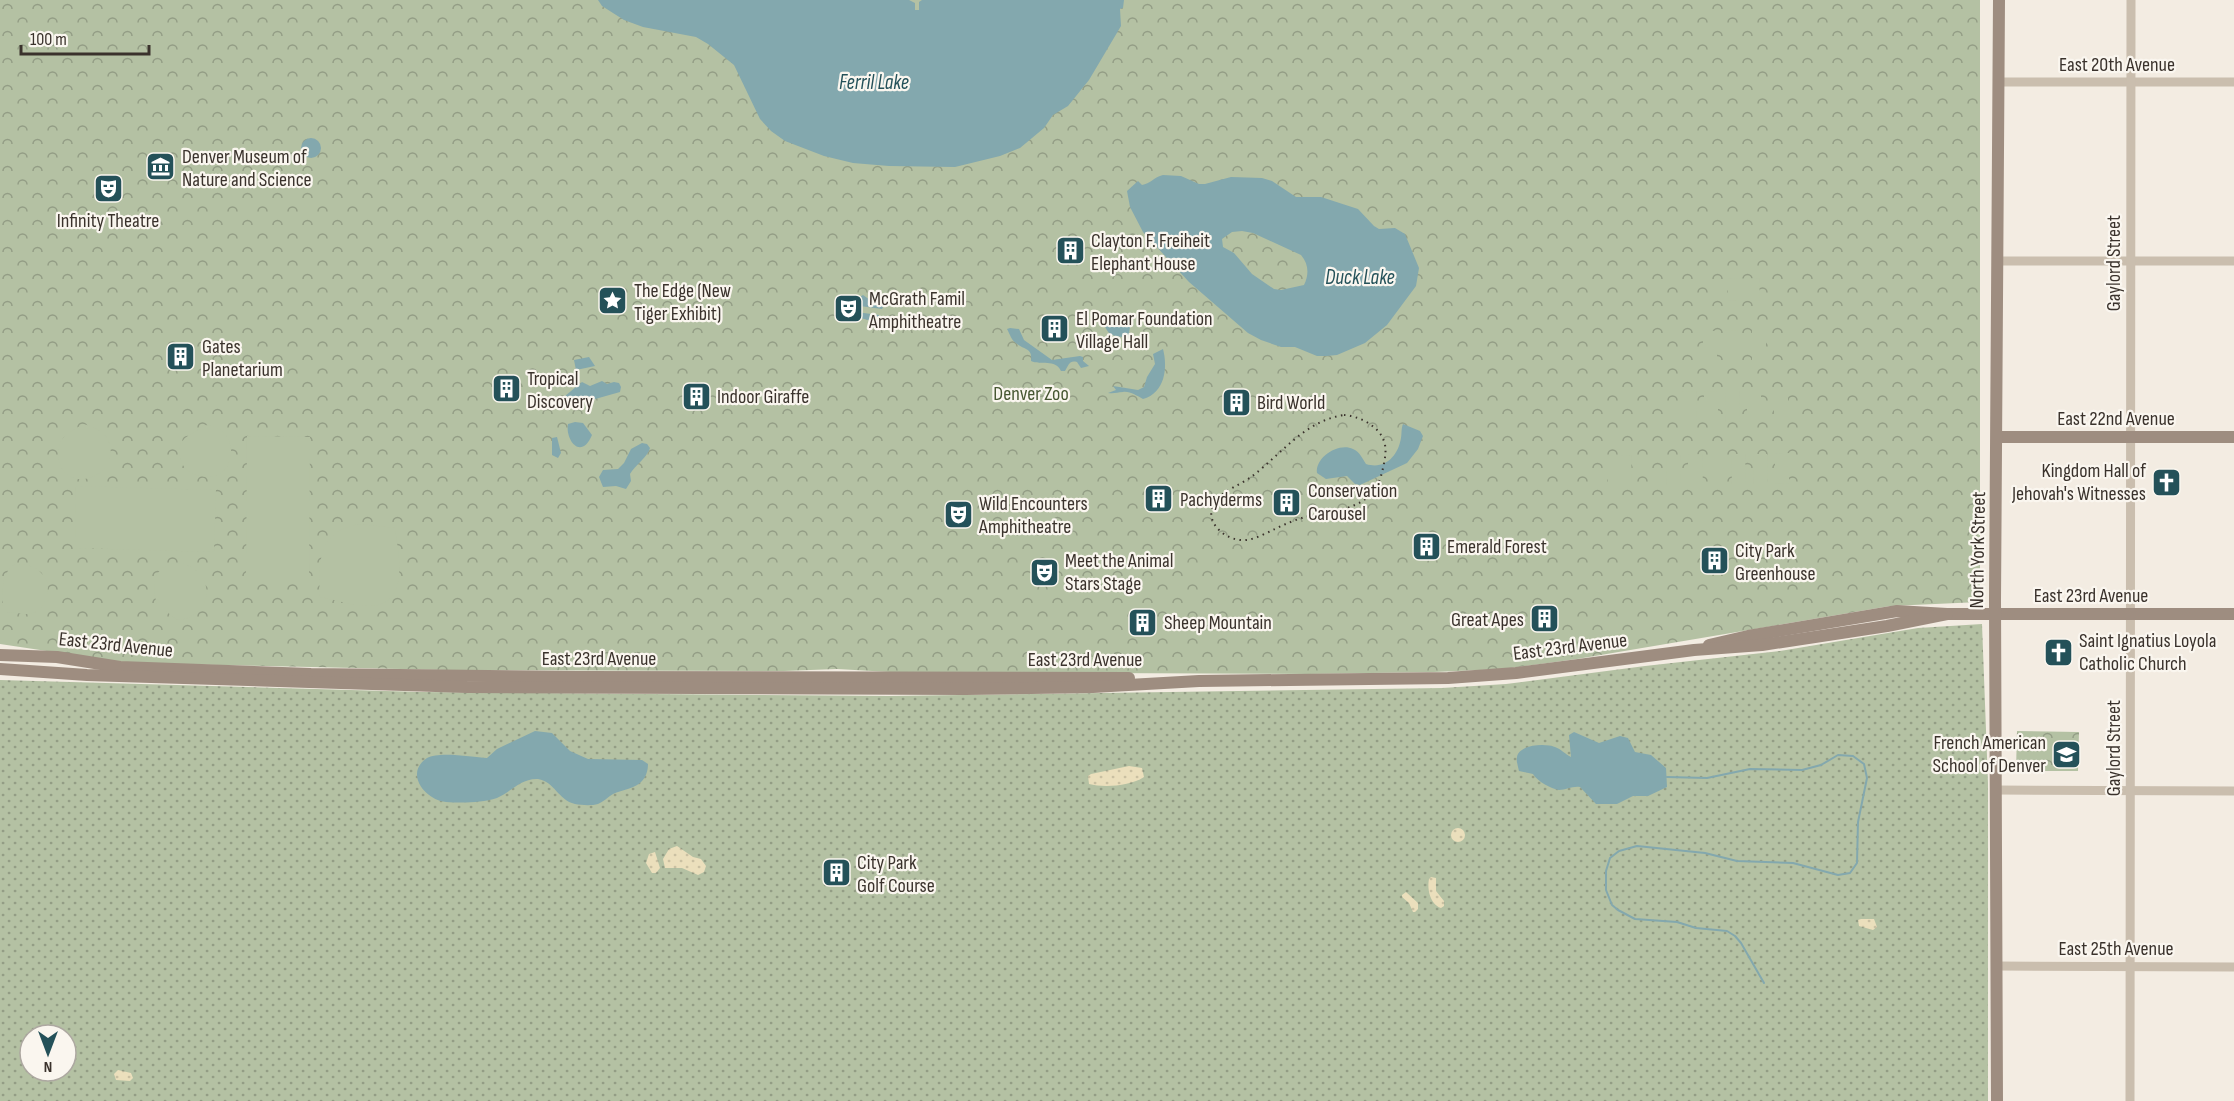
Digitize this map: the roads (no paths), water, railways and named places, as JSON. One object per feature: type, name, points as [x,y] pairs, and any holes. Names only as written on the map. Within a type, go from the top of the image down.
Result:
[{"type":"main road","name":"North York Street","points":[[1997,1101],[1995,614],[1999,0]]},
{"type":"main road","name":"East 22nd Avenue","points":[[1997,437],[2234,437]]},
{"type":"main road","name":"East 23rd Avenue","points":[[0,669],[87,675],[422,687],[966,689],[1093,687],[1200,681],[1470,677],[1535,671],[1694,650],[1769,644],[1887,626],[1947,614],[2234,614]]},
{"type":"main road","name":"East 23rd Avenue","points":[[0,655],[65,658],[128,668],[310,674],[598,678],[1088,677],[1200,681]]},
{"type":"main road","points":[[245,681],[303,679],[310,674]]},
{"type":"street","name":"Gaylord Street","points":[[2130,1101],[2131,0]]},
{"type":"street","name":"East 20th Avenue","points":[[1999,82],[2234,82]]},
{"type":"street","points":[[1999,261],[2234,261]]},
{"type":"street","points":[[1996,790],[2234,791]]},
{"type":"street","name":"East 25th Avenue","points":[[1997,966],[2234,967]]},
{"type":"water","name":"Ferril Lake","points":[[598,0],[909,0],[915,3],[915,10],[919,10],[919,2],[922,0],[1124,0],[1123,8],[1120,9],[1121,26],[1089,80],[1068,106],[1053,115],[1044,128],[1020,148],[1000,156],[955,167],[853,163],[824,156],[785,141],[760,119],[734,65],[708,44],[696,37],[643,27],[624,20],[602,6]]},
{"type":"water","points":[[311,138],[318,141],[321,148],[318,155],[311,158],[304,155],[301,148],[304,141]]},
{"type":"water","name":"Duck Lake","points":[[1160,176],[1181,176],[1199,184],[1231,177],[1262,178],[1272,181],[1296,197],[1321,197],[1358,209],[1379,229],[1395,228],[1405,234],[1419,268],[1416,286],[1387,325],[1365,343],[1337,355],[1317,356],[1295,347],[1281,347],[1261,340],[1248,333],[1189,282],[1143,232],[1130,207],[1127,191],[1138,181],[1142,185]],"holes":[[[1232,232],[1253,233],[1301,255],[1306,262],[1307,270],[1304,285],[1281,290],[1274,289],[1252,274],[1234,253],[1223,247],[1222,239]]]},
{"type":"water","points":[[863,295],[884,305],[882,309],[860,306],[856,312],[879,315],[879,323],[853,316],[854,300]]},
{"type":"water","points":[[1102,313],[1114,315],[1115,322],[1122,323],[1128,320],[1131,323],[1128,337],[1112,335],[1100,315]]},
{"type":"water","points":[[1007,329],[1019,329],[1024,340],[1052,360],[1080,356],[1089,366],[1081,368],[1077,362],[1072,362],[1065,371],[1061,371],[1052,363],[1031,361],[1029,351],[1012,339]]},
{"type":"water","points":[[1163,349],[1165,372],[1160,386],[1150,396],[1143,399],[1128,392],[1108,393],[1116,390],[1113,386],[1138,390],[1144,387],[1155,364],[1153,354]]},
{"type":"water","points":[[589,357],[595,366],[576,370],[574,360]]},
{"type":"water","points":[[602,381],[607,384],[619,383],[620,392],[574,405],[568,405],[565,401],[565,396],[582,382],[590,386]]},
{"type":"water","points":[[583,423],[592,435],[588,443],[579,447],[571,441],[568,430],[568,424]]},
{"type":"water","points":[[1403,424],[1420,431],[1423,436],[1418,449],[1407,463],[1360,485],[1355,484],[1347,476],[1326,479],[1317,473],[1317,467],[1329,452],[1347,447],[1361,455],[1366,464],[1385,463],[1397,451]]},
{"type":"water","points":[[557,437],[561,453],[558,458],[552,455],[552,438]]},
{"type":"water","points":[[642,443],[647,444],[650,448],[647,455],[630,474],[631,481],[626,489],[616,486],[603,487],[599,477],[603,470],[618,469],[631,449]]},
{"type":"water","points":[[535,731],[552,733],[570,751],[588,759],[642,760],[648,764],[646,775],[636,785],[613,794],[598,804],[589,805],[569,802],[549,784],[538,779],[521,783],[497,798],[472,802],[438,800],[420,785],[417,771],[420,764],[427,758],[448,755],[487,758],[497,749]]},
{"type":"water","points":[[1574,732],[1599,743],[1620,736],[1628,738],[1635,752],[1651,755],[1666,768],[1667,787],[1648,796],[1633,796],[1617,804],[1596,804],[1580,787],[1556,789],[1541,782],[1533,774],[1519,771],[1517,757],[1523,749],[1528,747],[1551,746],[1571,757],[1569,735]]},
{"type":"waterway","points":[[1667,777],[1707,778],[1750,769],[1802,770],[1821,765],[1838,755],[1853,756],[1864,764],[1867,778],[1858,822],[1857,863],[1850,873],[1838,875],[1793,863],[1737,861],[1705,853],[1637,846],[1619,851],[1610,858],[1606,871],[1606,890],[1612,905],[1618,910],[1635,919],[1677,922],[1696,928],[1727,931],[1741,943],[1764,983]]},
{"type":"railway","points":[[1344,415],[1356,417],[1373,426],[1384,441],[1385,454],[1382,472],[1376,487],[1369,496],[1347,508],[1301,518],[1261,536],[1246,540],[1231,538],[1219,530],[1214,524],[1211,510],[1217,499],[1251,477],[1305,431],[1330,418],[1344,415]]},
{"type":"place","name":"Denver Museum of Nature and Science","points":[[161,167]]},
{"type":"place","name":"Infinity Theatre","points":[[108,189]]},
{"type":"place","name":"Clayton F. Freiheit Elephant House","points":[[1070,251]]},
{"type":"place","name":"The Edge (New Tiger Exhibit)","points":[[613,301]]},
{"type":"place","name":"McGrath Famil Amphitheatre","points":[[848,309]]},
{"type":"place","name":"El Pomar Foundation Village Hall","points":[[1055,329]]},
{"type":"place","name":"Gates Planetarium","points":[[181,357]]},
{"type":"place","name":"Tropical Discovery","points":[[506,389]]},
{"type":"place","name":"Indoor Giraffe","points":[[696,396]]},
{"type":"place","name":"Bird World","points":[[1236,402]]},
{"type":"place","name":"Kingdom Hall of Jehovah's Witnesses","points":[[2167,482]]},
{"type":"place","name":"Pachyderms","points":[[1159,499]]},
{"type":"place","name":"Conservation Carousel","points":[[1287,502]]},
{"type":"place","name":"Wild Encounters Amphitheatre","points":[[958,515]]},
{"type":"place","name":"Emerald Forest","points":[[1426,546]]},
{"type":"place","name":"City Park Greenhouse","points":[[1714,561]]},
{"type":"place","name":"Meet the Animal Stars Stage","points":[[1044,572]]},
{"type":"place","name":"Great Apes","points":[[1545,619]]},
{"type":"place","name":"Sheep Mountain","points":[[1143,622]]},
{"type":"place","name":"Saint Ignatius Loyola Catholic Church","points":[[2058,652]]},
{"type":"place","name":"French American School of Denver","points":[[2067,754]]},
{"type":"place","name":"City Park Golf Course","points":[[836,873]]},
{"type":"park label","name":"Denver Zoo","points":[[1031,393]]}]
